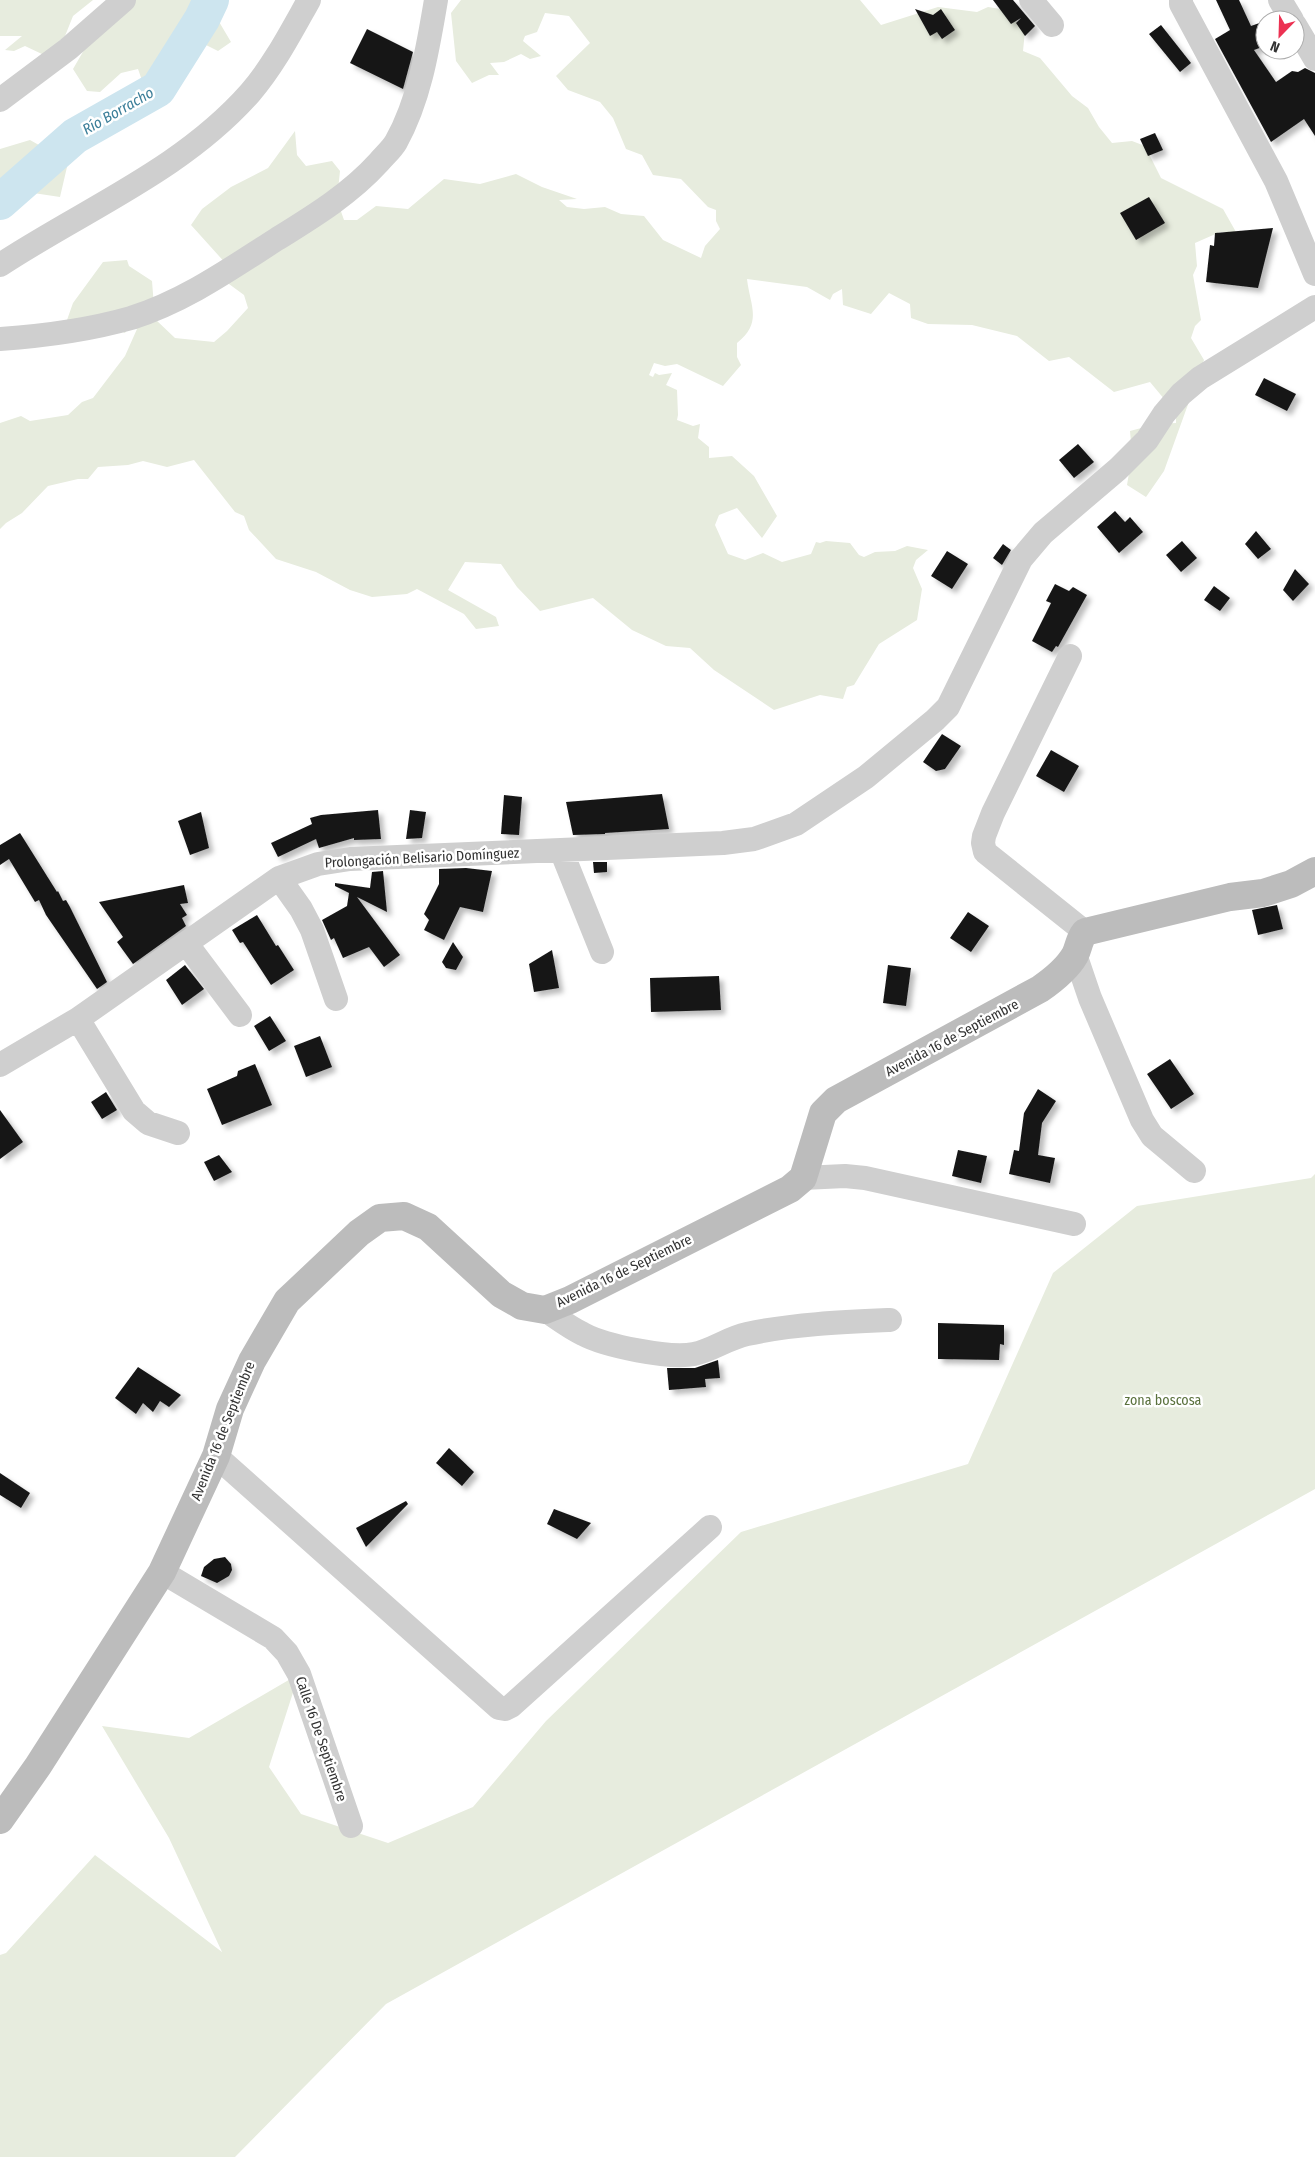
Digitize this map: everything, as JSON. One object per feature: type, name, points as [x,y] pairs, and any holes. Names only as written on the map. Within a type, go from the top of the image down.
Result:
[{"type":"street","points":[[0,100],[68,49],[124,0]]},
{"type":"street","points":[[0,264],[155,174],[222,122],[250,92],[276,57],[309,0]]},
{"type":"street","points":[[0,339],[84,328],[130,318],[173,302],[212,281],[325,209],[361,182],[396,143],[412,108],[431,33],[436,0]]},
{"type":"street","points":[[1031,0],[1052,25]]},
{"type":"street","points":[[1181,0],[1180,4],[1276,181],[1315,274]]},
{"type":"street","points":[[1305,42],[1315,59]]},
{"type":"street","name":"Prolongación Belisario Domínguez","points":[[0,1065],[78,1019],[279,878],[318,864],[350,859],[724,844],[754,839],[796,824],[866,777],[936,720],[948,707],[1021,559],[1043,533],[1146,440],[1181,394],[1200,378],[1315,307]]},
{"type":"street","points":[[1070,656],[993,813],[984,836],[985,852],[999,863],[1080,943],[1090,998],[1142,1120],[1152,1136],[1194,1171]]},
{"type":"street","points":[[561,850],[602,952]]},
{"type":"street","points":[[1080,943],[1230,897],[1263,893],[1291,884],[1315,872]]},
{"type":"street","points":[[279,878],[301,909],[312,930],[336,999]]},
{"type":"street","points":[[186,943],[240,1015]]},
{"type":"street","name":"Avenida 16 de Septiembre","points":[[0,1820],[38,1766],[162,1572],[216,1456],[230,1409],[252,1361],[287,1302],[359,1234],[380,1218],[404,1216],[428,1227],[501,1294],[522,1306],[545,1310],[570,1300],[790,1189],[803,1178],[823,1113],[836,1100],[1040,989],[1062,971],[1080,943]]},
{"type":"street","points":[[78,1019],[134,1111],[148,1124],[178,1133]]},
{"type":"street","points":[[803,1178],[845,1176],[864,1178],[1074,1224]]},
{"type":"street","points":[[545,1310],[583,1334],[606,1343],[674,1356],[700,1352],[744,1334],[855,1321],[890,1320]]},
{"type":"street","points":[[216,1456],[499,1708],[505,1709],[511,1706],[710,1527]]},
{"type":"street","name":"Calle 16 De Septiembre","points":[[162,1572],[249,1622],[272,1638],[287,1653],[299,1674],[351,1826]]},
{"type":"green space","points":[[0,0],[93,0],[73,16],[65,36],[44,55],[25,46],[14,51],[5,50],[22,36],[0,36]]},
{"type":"green space","points":[[129,0],[207,0],[207,10],[218,20],[231,42],[218,51],[188,36],[177,49],[172,84],[167,93],[146,92],[138,69],[121,73],[100,92],[87,91],[73,69],[98,26]]},
{"type":"green space","points":[[461,0],[860,0],[881,25],[938,7],[977,12],[988,7],[1007,10],[1025,31],[1023,51],[1040,58],[1072,96],[1088,108],[1099,127],[1112,143],[1132,141],[1145,146],[1161,178],[1223,209],[1236,232],[1220,232],[1195,243],[1197,266],[1193,275],[1201,320],[1195,326],[1191,338],[1204,360],[1164,471],[1146,497],[1127,485],[1132,455],[1130,431],[1156,424],[1176,423],[1176,404],[1165,400],[1150,382],[1114,392],[1069,357],[1049,361],[1017,336],[972,325],[928,324],[911,318],[910,304],[889,293],[871,314],[843,305],[842,289],[833,294],[830,300],[807,287],[747,279],[753,313],[752,321],[750,328],[737,343],[737,357],[741,365],[723,386],[677,364],[665,366],[654,363],[649,375],[653,377],[655,373],[659,375],[672,373],[666,385],[677,390],[677,420],[693,426],[700,424],[698,438],[709,447],[709,458],[732,456],[754,476],[777,516],[762,538],[737,508],[719,515],[715,525],[728,554],[745,560],[763,553],[782,562],[811,554],[816,542],[826,541],[850,543],[859,555],[864,557],[875,552],[895,551],[907,546],[928,550],[916,560],[913,568],[922,589],[917,620],[879,644],[854,685],[847,687],[843,699],[820,695],[774,710],[714,670],[690,648],[666,646],[632,630],[593,598],[540,611],[517,587],[501,564],[465,562],[448,590],[496,617],[499,626],[476,629],[464,614],[417,589],[407,594],[372,597],[350,590],[316,572],[276,559],[249,530],[244,516],[235,512],[194,460],[167,467],[143,461],[128,465],[98,467],[88,479],[78,479],[48,486],[22,513],[0,529],[0,423],[21,416],[30,421],[68,415],[82,402],[93,398],[125,356],[137,329],[127,329],[125,333],[109,326],[67,320],[73,303],[103,262],[127,260],[129,266],[152,281],[155,319],[175,338],[214,342],[248,308],[244,295],[229,284],[228,266],[191,225],[202,209],[231,187],[268,168],[295,131],[297,155],[306,166],[332,161],[340,171],[337,200],[344,220],[357,220],[376,206],[408,209],[444,179],[480,184],[516,174],[542,187],[577,199],[559,200],[567,207],[584,209],[605,207],[621,214],[644,216],[663,240],[701,258],[705,246],[720,229],[716,221],[716,210],[708,207],[681,179],[653,175],[642,155],[626,149],[613,118],[600,102],[568,90],[556,76],[590,43],[569,16],[545,13],[537,32],[525,36],[523,41],[541,56],[530,59],[521,54],[504,62],[490,63],[499,75],[489,75],[472,83],[456,61],[451,13]]},
{"type":"green space","points":[[30,140],[46,149],[64,153],[67,167],[60,197],[20,191],[0,194],[0,149]]},
{"type":"green space","name":"zona boscosa","points":[[1315,1174],[1315,1489],[386,2004],[235,2157],[0,2157],[0,1955],[6,1953],[95,1855],[222,1952],[169,1838],[102,1726],[189,1738],[299,1674],[269,1767],[301,1814],[388,1843],[473,1807],[546,1721],[741,1532],[968,1464],[1053,1273],[1137,1206],[1311,1178]]},
{"type":"building","points":[[993,0],[1013,0],[1035,26],[1025,36],[1016,23],[1021,18],[1011,24]]},
{"type":"building","points":[[1216,0],[1239,0],[1251,26],[1255,25],[1255,60],[1261,60],[1276,82],[1292,71],[1298,72],[1305,68],[1315,73],[1315,136],[1304,119],[1271,142],[1215,39],[1230,30]]},
{"type":"building","points":[[915,9],[933,15],[941,9],[955,30],[942,39],[937,32],[930,36]]},
{"type":"building","points":[[1161,25],[1191,63],[1180,72],[1149,34]]},
{"type":"building","points":[[367,29],[413,52],[403,89],[350,63]]},
{"type":"building","points":[[1155,133],[1163,150],[1148,156],[1140,139]]},
{"type":"building","points":[[1149,197],[1165,223],[1136,240],[1120,213]]},
{"type":"building","points":[[1273,228],[1258,288],[1206,282],[1210,245],[1214,246],[1215,233]]},
{"type":"building","points":[[1264,378],[1296,394],[1287,411],[1255,395]]},
{"type":"building","points":[[1078,444],[1094,462],[1074,478],[1059,460]]},
{"type":"building","points":[[1115,511],[1125,522],[1130,517],[1143,532],[1119,553],[1097,527]]},
{"type":"building","points":[[1256,531],[1271,549],[1258,559],[1245,544]]},
{"type":"building","points":[[1182,541],[1197,558],[1181,572],[1166,555]]},
{"type":"building","points":[[1003,544],[1011,550],[1002,565],[993,558]]},
{"type":"building","points":[[947,551],[968,564],[952,589],[931,576]]},
{"type":"building","points":[[1295,569],[1309,584],[1293,601],[1283,590]]},
{"type":"building","points":[[1055,584],[1069,591],[1073,587],[1087,595],[1058,647],[1056,646],[1052,652],[1032,641],[1051,603],[1046,601]]},
{"type":"building","points":[[1214,586],[1230,598],[1220,611],[1204,600]]},
{"type":"building","points":[[942,734],[961,746],[945,769],[936,771],[923,762]]},
{"type":"building","points":[[1051,750],[1079,766],[1064,792],[1036,776]]},
{"type":"building","points":[[662,794],[669,829],[573,835],[566,802]]},
{"type":"building","points":[[504,795],[522,797],[519,835],[501,834]]},
{"type":"building","points":[[378,810],[381,839],[354,840],[354,838],[319,848],[316,839],[278,857],[271,843],[312,824],[310,818],[321,815]]},
{"type":"building","points":[[410,810],[426,812],[422,838],[406,839]]},
{"type":"building","points":[[201,812],[209,848],[190,855],[178,821]]},
{"type":"building","points":[[20,833],[63,901],[66,900],[70,907],[107,982],[97,989],[46,915],[39,900],[35,902],[9,859],[0,865],[0,845]]},
{"type":"building","points":[[593,862],[607,862],[607,872],[594,873]]},
{"type":"building","points":[[466,868],[492,871],[483,912],[460,907],[444,940],[424,930],[429,920],[424,914],[439,884],[439,869]]},
{"type":"building","points":[[383,871],[387,912],[357,897],[400,955],[384,967],[369,947],[343,958],[334,938],[331,940],[322,920],[347,906],[349,893],[335,886],[335,883],[370,888],[372,872]]},
{"type":"building","points":[[184,885],[188,903],[180,904],[187,915],[182,918],[186,926],[133,964],[117,942],[123,937],[99,902]]},
{"type":"building","points":[[1277,905],[1283,929],[1258,935],[1252,910]]},
{"type":"building","points":[[968,912],[989,926],[971,952],[950,938]]},
{"type":"building","points":[[257,915],[276,946],[278,945],[294,970],[271,985],[243,942],[240,943],[232,930]]},
{"type":"building","points":[[453,942],[463,957],[456,970],[446,968],[442,962]]},
{"type":"building","points":[[552,950],[559,988],[534,992],[529,964]]},
{"type":"building","points":[[185,965],[204,989],[182,1005],[166,980]]},
{"type":"building","points":[[888,965],[911,968],[906,1006],[883,1003]]},
{"type":"building","points":[[719,976],[721,1010],[651,1012],[650,978]]},
{"type":"building","points":[[270,1016],[286,1041],[269,1051],[254,1026]]},
{"type":"building","points":[[320,1036],[332,1067],[306,1077],[294,1046]]},
{"type":"building","points":[[1170,1059],[1194,1094],[1171,1109],[1147,1074]]},
{"type":"building","points":[[255,1064],[272,1105],[222,1125],[207,1089],[237,1076],[238,1071]]},
{"type":"building","points":[[1038,1089],[1056,1101],[1042,1123],[1038,1155],[1055,1158],[1050,1183],[1009,1174],[1014,1150],[1019,1151],[1024,1113]]},
{"type":"building","points":[[106,1092],[117,1110],[102,1119],[91,1102]]},
{"type":"building","points":[[0,1110],[23,1142],[0,1159]]},
{"type":"building","points":[[958,1150],[987,1156],[981,1183],[952,1176]]},
{"type":"building","points":[[219,1155],[232,1172],[214,1181],[204,1162]]},
{"type":"building","points":[[938,1323],[1004,1325],[1004,1345],[1000,1344],[999,1360],[938,1359]]},
{"type":"building","points":[[718,1360],[720,1378],[705,1379],[706,1387],[669,1390],[667,1368],[695,1368]]},
{"type":"building","points":[[138,1367],[181,1395],[169,1407],[160,1401],[153,1412],[143,1403],[136,1414],[115,1398]]},
{"type":"building","points":[[449,1448],[474,1472],[462,1486],[436,1463]]},
{"type":"building","points":[[0,1473],[30,1493],[21,1508],[0,1495]]},
{"type":"building","points":[[406,1501],[408,1504],[366,1547],[356,1528]]},
{"type":"building","points":[[554,1509],[591,1523],[577,1539],[547,1524]]},
{"type":"building","points":[[225,1557],[231,1564],[232,1570],[229,1576],[217,1583],[201,1576],[204,1567],[214,1559]]},
{"type":"waterway","name":"Río Borracho","points":[[0,202],[75,136],[158,89],[202,19],[211,0]]}]
